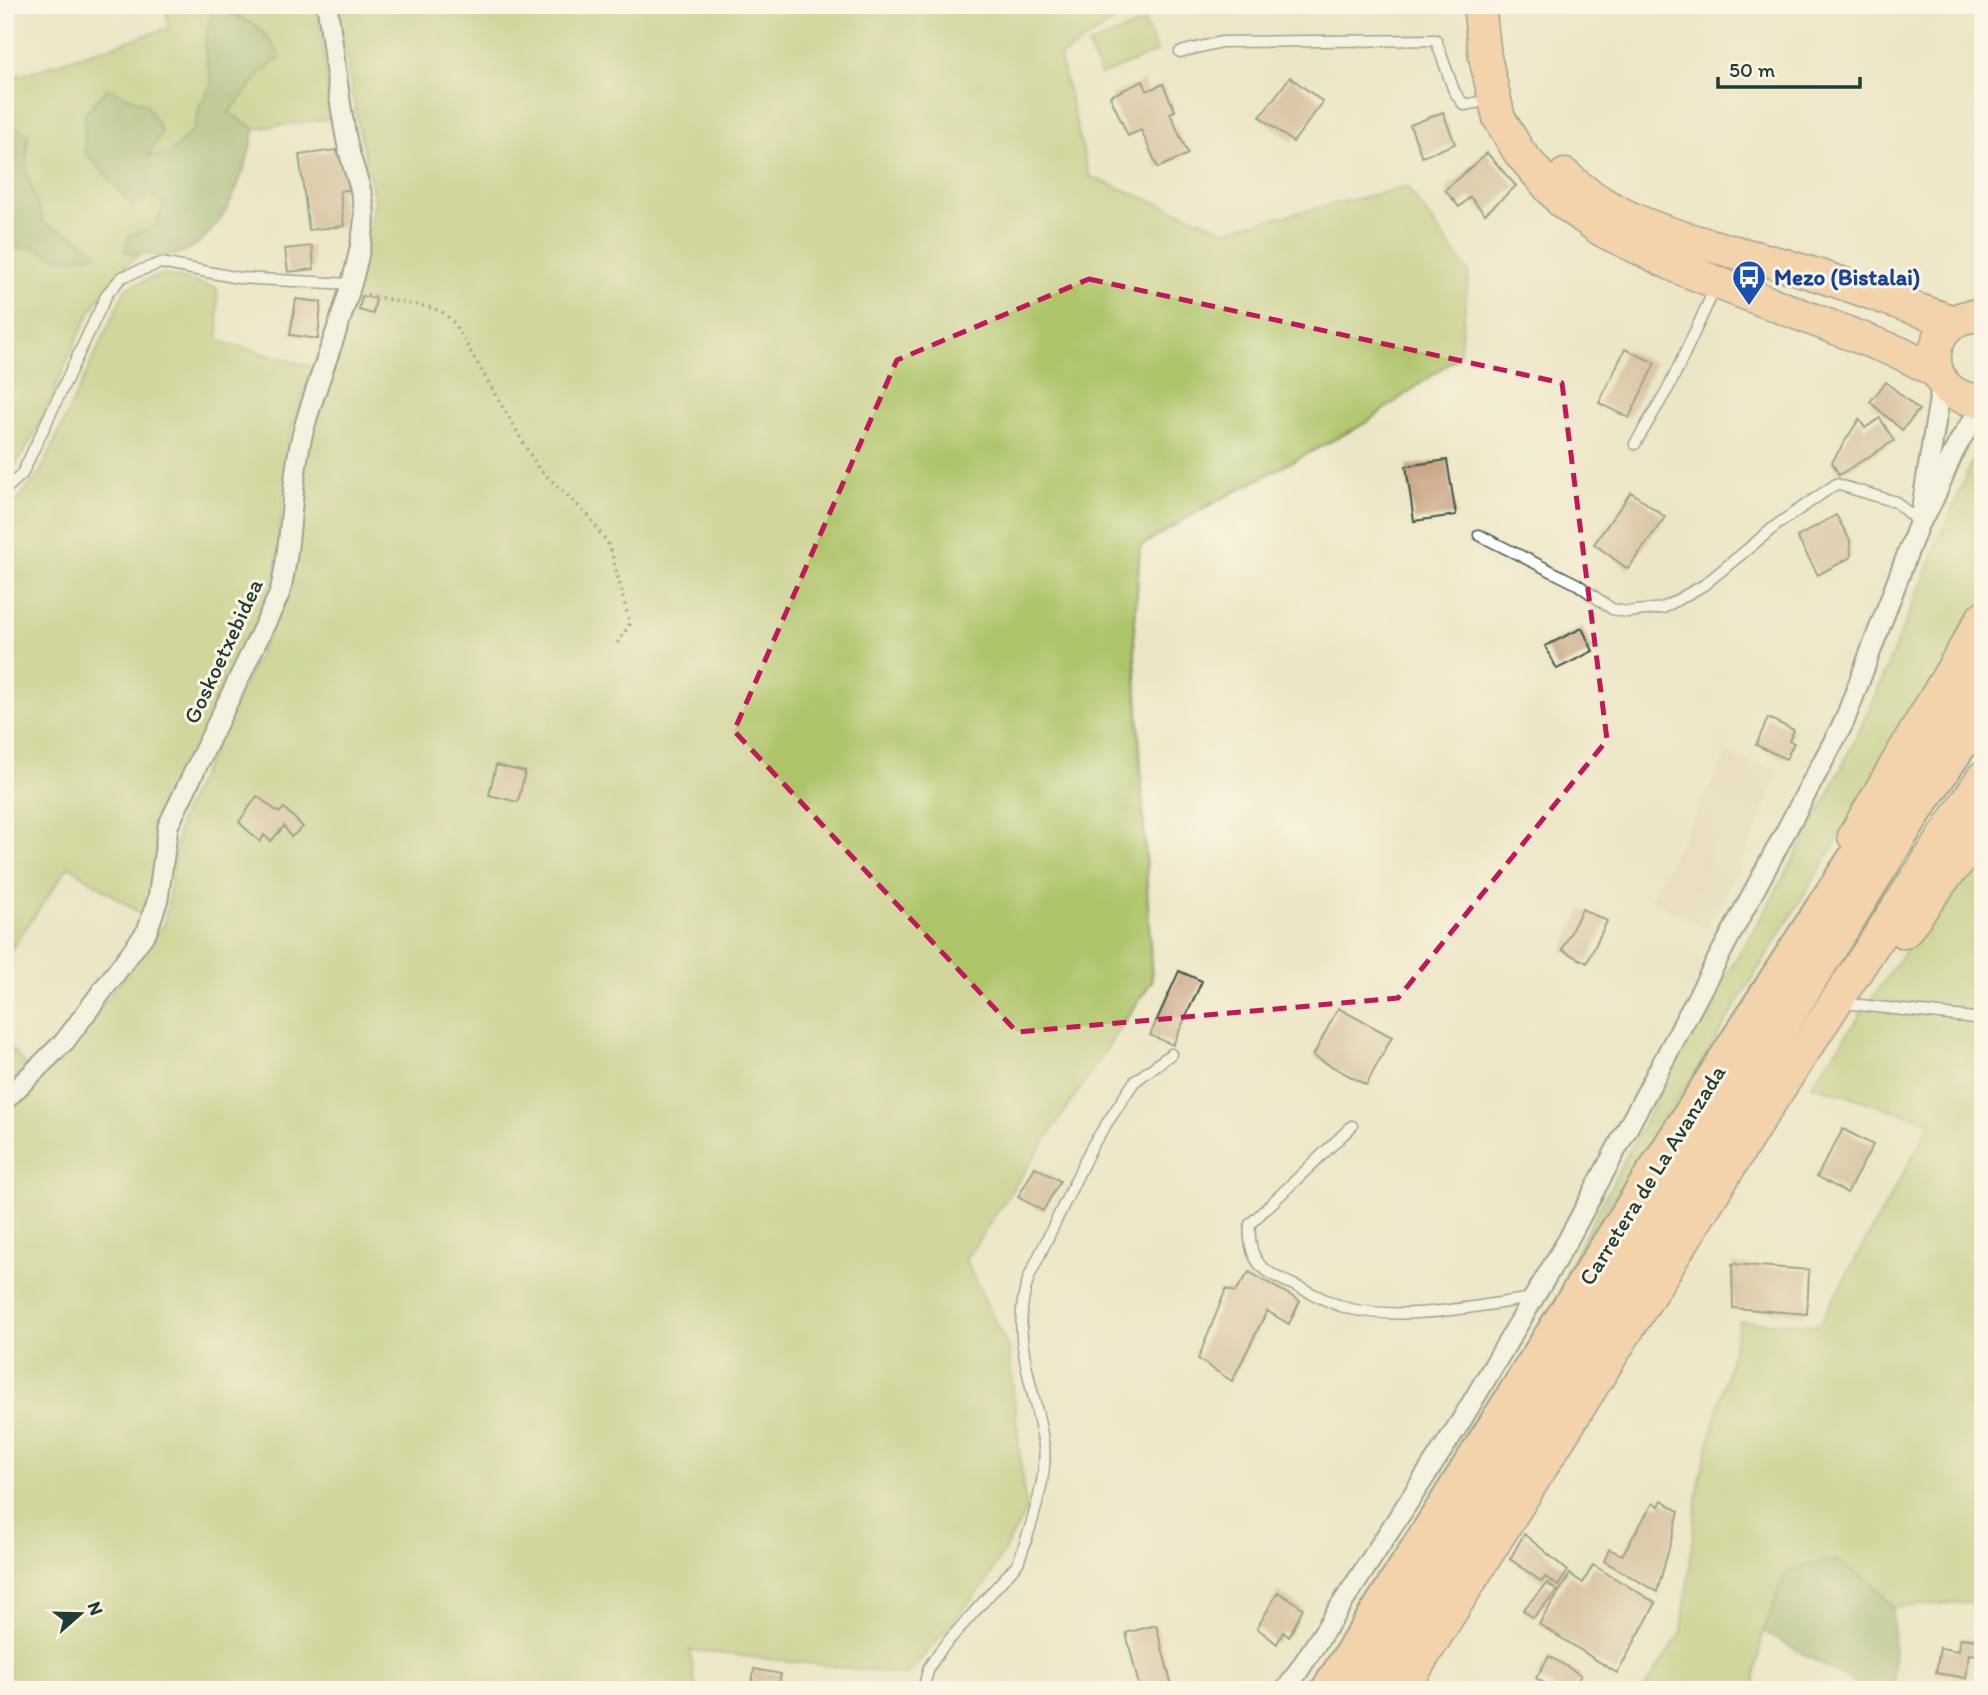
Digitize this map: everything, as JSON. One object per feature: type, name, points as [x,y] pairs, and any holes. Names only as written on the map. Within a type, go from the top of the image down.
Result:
[{"type":"highway","name":"Carretera de La Avanzada","points":[[1328,1690],[1737,1039],[1901,784],[1983,666]]},
{"type":"highway","name":"Carretera de La Avanzada","points":[[1367,1690],[1835,940],[1983,711]]},
{"type":"highway","points":[[1835,940],[1983,753]]},
{"type":"main road","points":[[1479,5],[1499,118],[1519,152],[1561,201],[1603,231],[1718,282],[1900,353],[1939,377],[1959,397],[1982,400]]},
{"type":"main road","points":[[1492,87],[1543,155],[1584,192],[1622,215],[1669,235],[1973,316]]},
{"type":"main road","points":[[1939,377],[1935,349],[1945,329],[1973,316]]},
{"type":"main road","points":[[1737,1039],[1896,759],[1983,617]]},
{"type":"main road","points":[[1402,1690],[1760,1118],[1983,778]]},
{"type":"main road","points":[[1760,1118],[1816,1057],[1851,1004],[1945,877],[1983,834]]},
{"type":"street","name":"Goskoetxebidea","points":[[5,1100],[65,1041],[146,931],[158,899],[168,826],[279,595],[287,565],[292,482],[303,430],[349,287],[364,223],[363,195],[347,144],[327,5]]},
{"type":"street","points":[[1286,1690],[1461,1421],[1534,1298],[1736,929],[1844,722],[1919,523],[1939,377]]},
{"type":"street","points":[[1919,523],[1933,505],[1959,442],[1978,419],[1982,400]]},
{"type":"lane","points":[[1180,52],[1221,42],[1436,40],[1454,91],[1464,105],[1492,87]]},
{"type":"lane","points":[[5,490],[22,474],[107,294],[122,277],[161,263],[239,278],[349,287]]},
{"type":"lane","points":[[1635,444],[1670,385],[1718,282]]},
{"type":"lane","points":[[1479,535],[1577,584],[1612,609],[1627,612],[1663,608],[1704,585],[1778,524],[1836,484],[1896,502],[1919,523]]},
{"type":"lane","points":[[1851,1004],[1983,1019]]},
{"type":"lane","points":[[923,1690],[929,1667],[935,1657],[1018,1563],[1026,1542],[1043,1469],[1044,1449],[1026,1373],[1021,1333],[1022,1297],[1029,1277],[1092,1146],[1134,1082],[1171,1054]]},
{"type":"lane","points":[[1352,1126],[1250,1224],[1249,1246],[1256,1264],[1287,1282],[1349,1309],[1410,1314],[1534,1298]]},
{"type":"path","points":[[349,287],[398,303],[433,308],[444,313],[454,323],[538,468],[588,515],[610,547],[629,624],[615,648]]},
{"type":"highlighted area","points":[[1089,279],[1562,383],[1607,740],[1398,998],[1017,1032],[734,731],[897,360]]},
{"type":"shaded area","points":[[1727,754],[1780,770],[1744,859],[1706,928],[1650,899]]},
{"type":"green space","points":[[165,5],[318,5],[332,118],[255,129],[229,113],[261,73],[280,57],[242,17],[228,13],[204,45],[212,84],[200,105],[194,129],[168,156],[148,157],[146,104],[148,194],[165,203],[155,228],[124,251],[139,255],[107,287],[94,306],[33,436],[18,460],[5,474],[5,249],[31,247],[64,259],[97,254],[73,235],[44,224],[25,169],[28,135],[5,120],[5,80],[169,28]]},
{"type":"green space","points":[[337,5],[1155,5],[1132,9],[1060,57],[1089,176],[1225,230],[1407,187],[1469,273],[1459,356],[1364,424],[1202,509],[1140,547],[1134,636],[1152,981],[965,1260],[1009,1350],[1026,1512],[985,1584],[907,1675],[690,1650],[696,1690],[5,1690],[5,1114],[67,1052],[165,922],[180,819],[291,586],[304,460],[375,202],[356,115]]},
{"type":"green space","points":[[213,7],[260,29],[280,57],[261,73],[229,113],[255,129],[240,181],[222,216],[198,243],[183,252],[161,256],[124,251],[130,235],[155,228],[165,204],[148,194],[133,206],[85,152],[84,114],[108,88],[146,104],[162,132],[148,156],[168,155],[194,129],[200,105],[212,84],[204,45]]},
{"type":"green space","points":[[1145,22],[1157,52],[1101,75],[1088,45]]},
{"type":"green space","points":[[5,120],[28,135],[26,169],[44,224],[73,235],[98,254],[64,259],[31,247],[5,249]]},
{"type":"green space","points":[[162,274],[217,288],[219,341],[312,367],[289,438],[275,583],[179,785],[151,895],[142,915],[69,866],[5,958],[5,507],[17,501],[41,471],[126,288]]},
{"type":"green space","points":[[1983,449],[1983,602],[1686,1087],[1566,1271],[1696,1024],[1764,913],[1827,798],[1873,701],[1972,461]]},
{"type":"green space","points":[[1983,859],[1983,1601],[1893,1607],[1871,1582],[1763,1631],[1753,1690],[1643,1690],[1682,1632],[1699,1483],[1740,1321],[1819,1325],[1932,1122],[1812,1085],[1913,939]]},
{"type":"green space","points":[[5,1042],[28,1067],[5,1090]]},
{"type":"green space","points":[[1835,1560],[1871,1582],[1893,1607],[1894,1690],[1866,1690],[1763,1631],[1787,1570]]},
{"type":"building","points":[[1290,77],[1323,102],[1293,142],[1260,117]]},
{"type":"building","points":[[1143,81],[1147,91],[1163,84],[1175,111],[1170,113],[1188,154],[1158,168],[1141,130],[1128,136],[1110,96]]},
{"type":"building","points":[[1443,112],[1455,144],[1422,157],[1410,125]]},
{"type":"building","points":[[336,150],[354,189],[340,191],[344,226],[309,230],[299,155]]},
{"type":"building","points":[[1487,153],[1516,186],[1485,214],[1470,197],[1459,207],[1445,190]]},
{"type":"building","points":[[312,246],[314,269],[288,272],[285,249]]},
{"type":"building","points":[[362,296],[376,299],[373,314],[359,310]]},
{"type":"building","points":[[296,299],[321,302],[318,339],[290,335]]},
{"type":"building","points":[[1625,349],[1655,363],[1629,418],[1599,403]]},
{"type":"building","points":[[1886,382],[1919,410],[1902,430],[1870,402]]},
{"type":"building","points":[[1880,418],[1894,441],[1839,475],[1832,462],[1859,419],[1865,428]]},
{"type":"building","points":[[1447,460],[1456,515],[1414,521],[1406,466]]},
{"type":"building","points":[[1631,492],[1665,517],[1628,569],[1594,544]]},
{"type":"building","points":[[1836,515],[1850,540],[1851,557],[1818,575],[1797,537]]},
{"type":"building","points":[[1582,628],[1593,651],[1557,669],[1545,646]]},
{"type":"building","points":[[1768,718],[1794,730],[1789,741],[1794,743],[1786,759],[1756,745]]},
{"type":"building","points":[[496,765],[525,772],[518,802],[489,795]]},
{"type":"building","points":[[257,796],[279,813],[284,808],[303,827],[291,837],[284,826],[271,841],[264,835],[260,842],[239,822]]},
{"type":"building","points":[[1582,909],[1607,921],[1587,963],[1562,950]]},
{"type":"building","points":[[1179,971],[1202,981],[1173,1045],[1150,1035]]},
{"type":"building","points":[[1338,1008],[1392,1037],[1366,1085],[1313,1056]]},
{"type":"building","points":[[1843,1129],[1873,1145],[1847,1193],[1817,1176]]},
{"type":"building","points":[[1035,1167],[1060,1181],[1043,1211],[1018,1197]]},
{"type":"building","points":[[1732,1264],[1809,1270],[1807,1314],[1733,1308]]},
{"type":"building","points":[[1249,1272],[1300,1301],[1289,1324],[1267,1311],[1232,1381],[1198,1359],[1226,1289],[1235,1292]]},
{"type":"building","points":[[1662,1500],[1679,1512],[1657,1592],[1604,1561],[1609,1549],[1622,1555],[1653,1503],[1659,1506]]},
{"type":"building","points":[[1524,1534],[1568,1571],[1558,1586],[1545,1577],[1542,1582],[1510,1559]]},
{"type":"building","points":[[1593,1565],[1656,1603],[1617,1673],[1539,1624],[1570,1574],[1583,1583]]},
{"type":"building","points":[[1547,1583],[1557,1591],[1533,1618],[1523,1610]]},
{"type":"building","points":[[1278,1592],[1303,1608],[1289,1637],[1283,1632],[1277,1644],[1257,1628]]},
{"type":"building","points":[[1156,1625],[1173,1690],[1140,1690],[1126,1633]]},
{"type":"building","points":[[1960,1638],[1978,1640],[1978,1655],[1969,1654],[1966,1678],[1936,1673],[1940,1648],[1959,1651]]},
{"type":"building","points":[[1549,1656],[1581,1675],[1572,1690],[1556,1690],[1536,1678]]},
{"type":"building","points":[[754,1669],[781,1674],[778,1690],[751,1690]]},
{"type":"place","name":"Mezo (Bistalai)","points":[[1749,307]]}]
